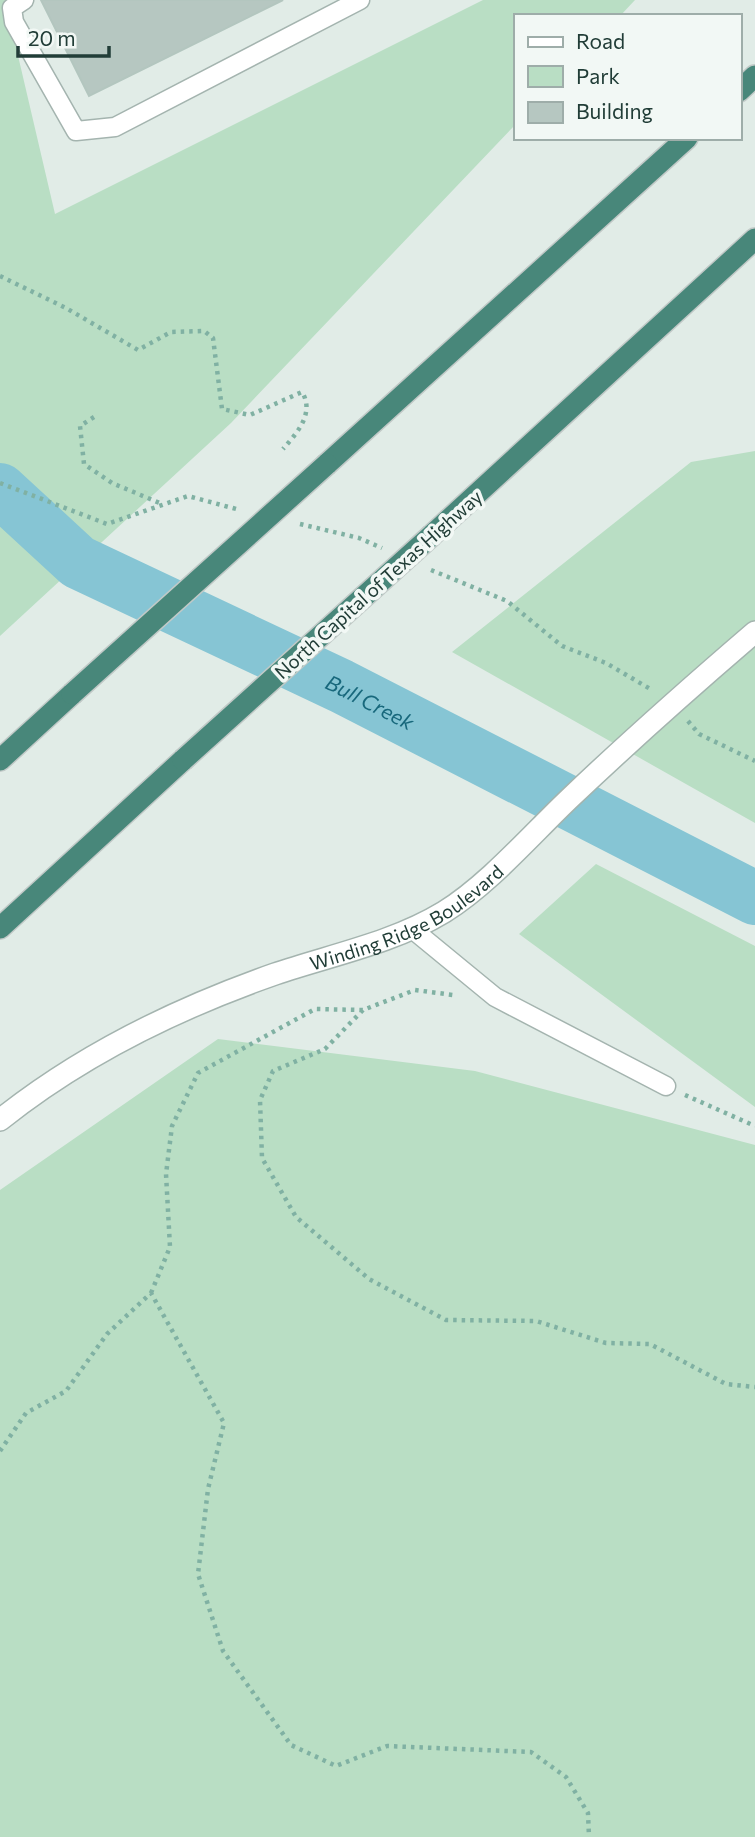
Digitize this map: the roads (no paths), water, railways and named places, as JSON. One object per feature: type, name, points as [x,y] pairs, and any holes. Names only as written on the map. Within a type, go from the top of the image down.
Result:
[{"type":"highway","points":[[741,88],[755,76]]},
{"type":"highway","points":[[0,760],[685,140]]},
{"type":"highway","name":"North Capital of Texas Highway","points":[[0,928],[755,239]]},
{"type":"street","name":"Winding Ridge Boulevard","points":[[0,1120],[30,1096],[106,1050],[192,1007],[273,975],[411,928],[445,911],[496,869],[644,727],[755,632]]},
{"type":"lane","points":[[24,0],[12,8],[14,22],[76,131],[115,127],[360,0]]},
{"type":"lane","points":[[411,928],[506,1002],[666,1086]]},
{"type":"waterway","name":"Bull Creek","points":[[0,490],[78,562],[341,686],[755,898]]}]
